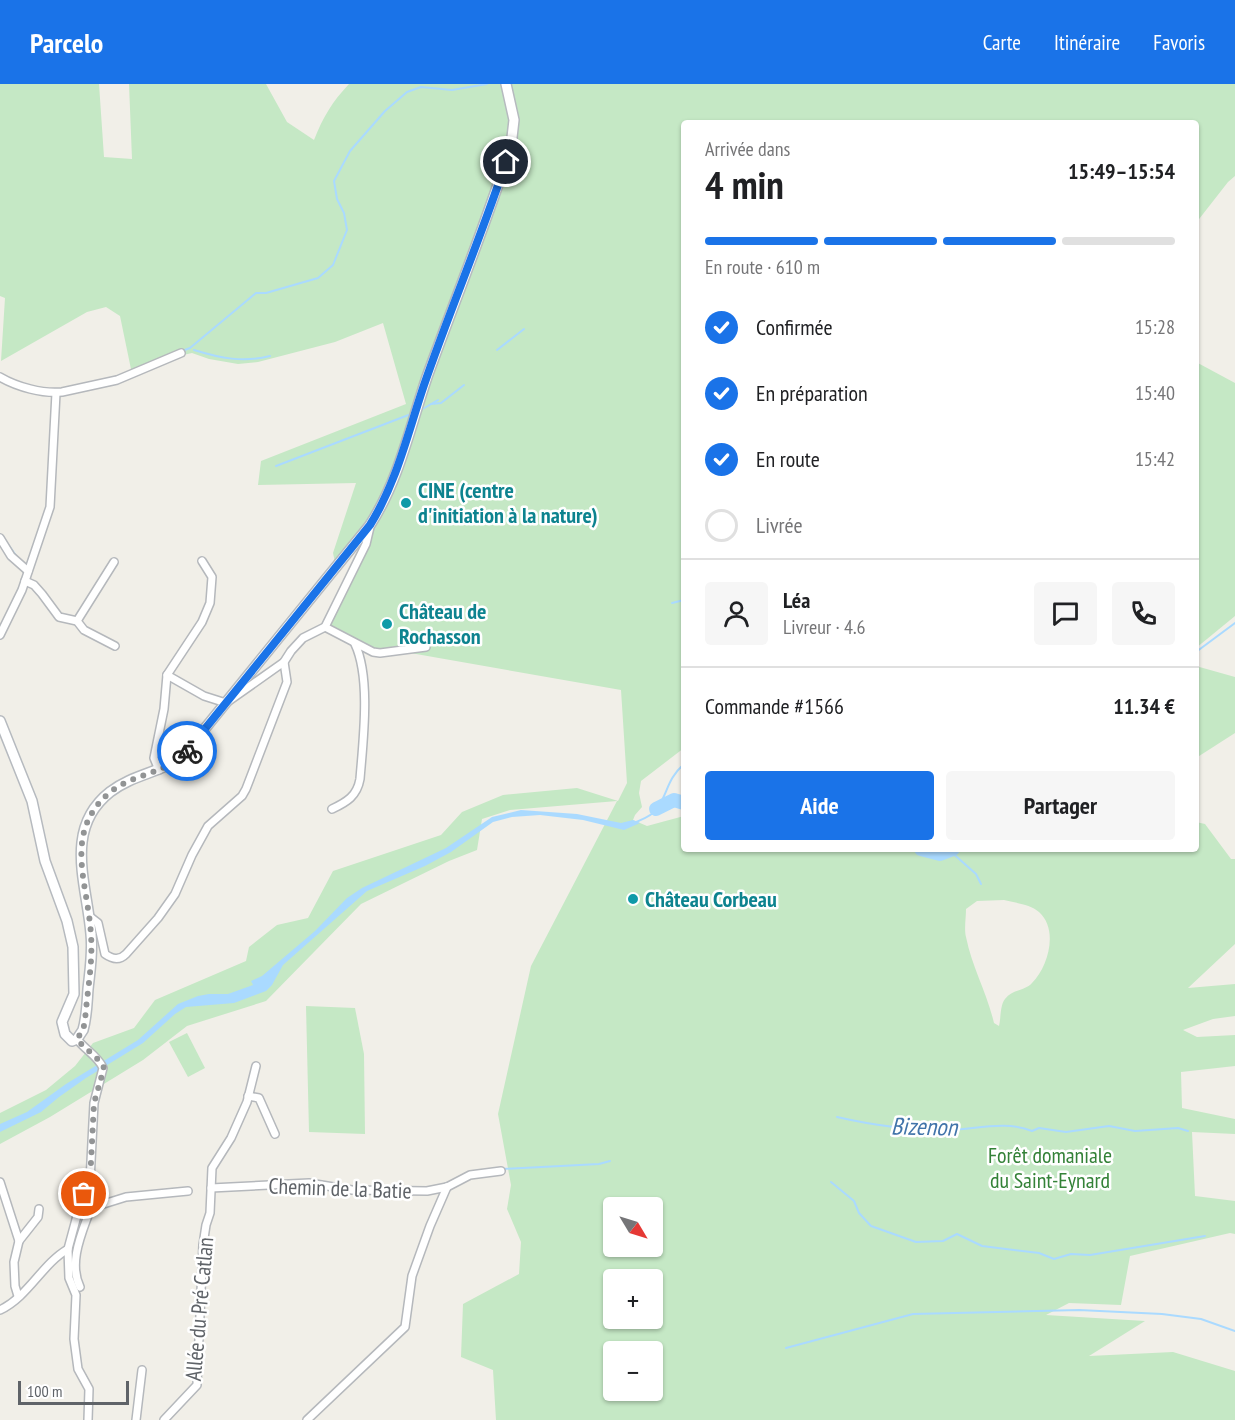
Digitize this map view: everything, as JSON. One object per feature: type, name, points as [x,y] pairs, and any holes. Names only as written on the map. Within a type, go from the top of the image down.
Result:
[{"type":"street","points":[[0,721],[26,784],[45,861],[67,921],[73,947],[74,994],[62,1022],[67,1038],[72,1041],[77,1039],[83,1030],[92,963],[80,844],[84,827],[95,807],[109,793],[128,780],[159,770],[181,758],[370,525],[390,487],[402,457],[424,386],[511,146],[514,120],[506,84]]},
{"type":"street","points":[[0,377],[20,386],[56,393],[117,380],[181,353]]},
{"type":"street","points":[[0,635],[15,607],[52,501],[56,393]]},
{"type":"street","points":[[226,703],[284,662],[303,638],[325,627],[366,544],[370,525]]},
{"type":"street","points":[[0,538],[11,556],[28,571]]},
{"type":"street","points":[[159,770],[154,758],[164,709],[167,675],[202,622],[210,603],[212,577],[202,561]]},
{"type":"street","points":[[77,621],[114,562]]},
{"type":"street","points":[[25,581],[34,585],[59,617],[77,621],[84,630],[114,646]]},
{"type":"street","points":[[325,627],[373,652],[426,647]]},
{"type":"street","points":[[332,809],[357,792],[360,779],[363,677],[361,659],[355,644]]},
{"type":"street","points":[[89,916],[98,923],[103,950],[108,956],[115,958],[123,957],[158,918],[175,894],[208,826],[242,796],[246,789],[287,682],[284,662]]},
{"type":"street","points":[[167,675],[204,696],[226,703]]},
{"type":"street","points":[[77,1039],[104,1068],[94,1103],[90,1181],[78,1212],[68,1249],[69,1278],[76,1295],[75,1349],[78,1369],[89,1389],[88,1420]]},
{"type":"street","name":"Allée du Pré Catlan","points":[[164,1420],[198,1385],[203,1245],[210,1213],[212,1168],[231,1138],[248,1096],[256,1066]]},
{"type":"street","points":[[248,1096],[259,1098],[275,1134]]},
{"type":"street","name":"Chemin de la Batie","points":[[211,1188],[309,1182],[352,1190],[427,1191],[447,1187],[470,1175],[501,1171]]},
{"type":"street","points":[[0,1182],[19,1241]]},
{"type":"street","points":[[307,1420],[405,1327],[412,1276],[447,1187]]},
{"type":"street","points":[[78,1212],[126,1197],[188,1191]]},
{"type":"street","points":[[18,1296],[15,1286],[14,1262],[19,1241],[38,1217],[39,1209]]},
{"type":"street","points":[[80,1287],[75,1278],[77,1245],[90,1209]]},
{"type":"street","points":[[0,1310],[18,1296],[56,1256],[68,1249]]},
{"type":"street","points":[[136,1420],[142,1370]]},
{"type":"green space","name":"Forêt domaniale du Saint-Eynard","points":[[0,84],[99,84],[104,157],[132,159],[129,84],[266,84],[287,122],[314,140],[329,110],[349,84],[1235,84],[1235,176],[1199,219],[1199,120],[681,120],[681,750],[641,781],[639,793],[642,807],[633,820],[647,826],[681,817],[681,852],[1199,852],[1199,823],[1205,824],[1231,859],[1235,859],[1235,944],[1188,988],[1235,984],[1235,1016],[1213,1019],[1183,1030],[1197,1037],[1235,1035],[1235,1066],[1181,1072],[1182,1108],[1235,1119],[1235,1134],[1192,1132],[1195,1196],[1235,1201],[1235,1234],[1230,1233],[1130,1256],[1121,1305],[1069,1303],[1046,1315],[1145,1321],[1089,1356],[1173,1352],[1235,1371],[1235,1420],[496,1420],[493,1370],[461,1357],[463,1304],[519,1274],[521,1242],[507,1209],[511,1185],[498,1114],[531,966],[617,801],[510,810],[482,819],[477,850],[449,861],[361,904],[266,1001],[187,1026],[143,1060],[50,1117],[0,1144],[0,1113],[46,1090],[75,1066],[93,1043],[134,1028],[155,1000],[246,961],[249,947],[277,925],[308,918],[333,871],[441,835],[462,812],[503,795],[577,788],[618,801],[627,783],[621,690],[399,651],[380,653],[325,627],[370,527],[336,567],[333,553],[356,483],[258,485],[261,461],[406,404],[383,323],[335,342],[258,362],[238,364],[209,359],[192,353],[174,357],[132,374],[120,316],[106,307],[87,312],[1,361],[5,298],[0,296]],"holes":[[[1004,900],[1027,905],[1039,912],[1049,928],[1047,958],[1038,976],[1029,986],[1012,993],[1005,999],[1001,1008],[999,1026],[994,1023],[972,959],[965,934],[966,909],[977,901]]]},
{"type":"green space","points":[[1199,364],[1235,383],[1235,616],[1199,646]]},
{"type":"green space","points":[[1199,667],[1235,677],[1235,733],[1199,756]]},
{"type":"green space","points":[[306,1006],[355,1008],[364,1054],[365,1134],[309,1132]]},
{"type":"green space","points":[[187,1033],[205,1068],[188,1077],[169,1042]]},
{"type":"water","points":[[521,810],[577,814],[621,823],[633,820],[640,823],[624,830],[583,820],[540,815],[512,817],[493,822],[451,852],[367,891],[283,965],[266,991],[234,1003],[186,1007],[143,1043],[86,1078],[41,1112],[0,1132],[0,1124],[27,1112],[66,1084],[138,1040],[178,1004],[198,996],[228,994],[253,985],[251,981],[262,976],[315,931],[347,898],[362,888],[446,848],[492,817]]},
{"type":"waterway","points":[[182,351],[190,348],[256,293],[266,293],[318,278],[333,265],[347,230],[334,181],[350,151],[385,111],[407,92],[421,87],[452,90],[487,84]]},
{"type":"waterway","points":[[497,350],[524,329]]},
{"type":"waterway","points":[[194,350],[232,359],[270,356]]},
{"type":"waterway","points":[[431,404],[441,403],[464,385]]},
{"type":"waterway","points":[[421,410],[438,400]]},
{"type":"waterway","points":[[276,466],[411,414]]},
{"type":"waterway","points":[[5,540],[17,557]]},
{"type":"waterway","points":[[672,603],[681,601]]},
{"type":"waterway","points":[[1199,650],[1235,623]]},
{"type":"waterway","points":[[636,822],[657,809],[674,775],[681,767]]},
{"type":"waterway","points":[[656,809],[674,800],[681,802]]},
{"type":"waterway","points":[[932,852],[940,854],[945,852]]},
{"type":"waterway","points":[[951,852],[976,874],[981,884]]},
{"type":"waterway","name":"Bizenon","points":[[837,1117],[931,1130],[1011,1126],[1032,1131],[1039,1128],[1066,1132],[1109,1126],[1135,1131],[1178,1128],[1188,1131]]},
{"type":"waterway","points":[[502,1169],[599,1164],[610,1161]]},
{"type":"waterway","points":[[831,1182],[854,1201],[859,1213],[871,1226],[916,1242],[943,1241],[957,1234],[982,1246],[1039,1253],[1054,1259],[1071,1254],[1090,1255],[1205,1236]]},
{"type":"waterway","points":[[786,1348],[913,1314],[1079,1310],[1162,1314],[1201,1319],[1235,1331]]},
{"type":"way so far","points":[[84,1194],[90,1181],[94,1103],[104,1068],[77,1039],[83,1030],[85,1021],[92,963],[91,934],[80,844],[84,827],[95,807],[109,793],[128,780],[168,767],[187,751]]},
{"type":"place","name":"CINE (centre d'initiation à la nature)","points":[[406,503]]},
{"type":"place","name":"Château de Rochasson","points":[[387,624]]},
{"type":"place","name":"Château Corbeau","points":[[633,899]]},
{"type":"route","points":[[187,751],[378,513],[402,457],[424,386],[506,162]]}]
